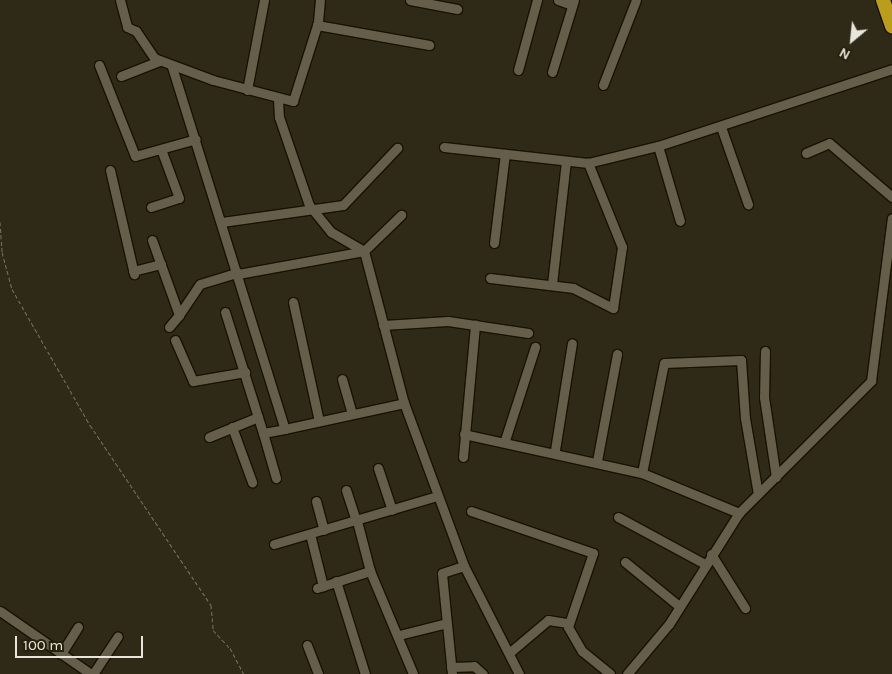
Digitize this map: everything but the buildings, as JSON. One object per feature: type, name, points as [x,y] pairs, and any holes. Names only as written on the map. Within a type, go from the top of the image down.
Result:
[{"type":"highway","points":[[883,0],[892,26]]},
{"type":"street","points":[[120,0],[127,27],[136,31],[159,61],[172,68],[278,99],[293,101],[298,95],[301,66],[317,25],[320,0]]},
{"type":"street","points":[[246,90],[264,0]]},
{"type":"street","points":[[410,0],[457,10]]},
{"type":"street","points":[[518,70],[537,0]]},
{"type":"street","points":[[552,72],[573,2],[558,0]]},
{"type":"street","points":[[603,85],[636,0]]},
{"type":"street","points":[[317,25],[429,45]]},
{"type":"street","points":[[121,76],[159,61]]},
{"type":"street","points":[[99,65],[135,156],[196,139]]},
{"type":"street","points":[[172,68],[222,222],[285,429]]},
{"type":"street","points":[[444,147],[588,164],[658,146],[892,69]]},
{"type":"street","points":[[278,99],[281,124],[313,209],[331,232],[364,251],[404,402],[437,496],[464,566],[519,674]]},
{"type":"street","points":[[721,126],[748,204]]},
{"type":"street","points":[[806,153],[829,143],[892,196]]},
{"type":"street","points":[[658,146],[680,221]]},
{"type":"street","points":[[222,222],[313,209],[349,201],[397,148]]},
{"type":"street","points":[[151,207],[179,198],[161,149]]},
{"type":"street","points":[[494,243],[505,154]]},
{"type":"street","points":[[552,284],[566,162]]},
{"type":"street","points":[[490,278],[573,288],[613,308],[622,247],[588,164]]},
{"type":"street","points":[[110,170],[133,272],[160,264]]},
{"type":"street","points":[[169,327],[180,315],[200,284],[238,274],[364,251],[400,215]]},
{"type":"street","points":[[626,674],[680,606],[739,513],[872,381],[892,218]]},
{"type":"street","points":[[152,240],[180,315]]},
{"type":"street","points":[[293,302],[319,421]]},
{"type":"street","points":[[225,312],[276,478]]},
{"type":"street","points":[[383,325],[420,321],[475,325],[528,333]]},
{"type":"street","points":[[462,457],[475,325]]},
{"type":"street","points":[[175,340],[193,381],[245,372]]},
{"type":"street","points":[[555,450],[572,343]]},
{"type":"street","points":[[505,440],[535,346]]},
{"type":"street","points":[[765,351],[764,397],[776,477]]},
{"type":"street","points":[[597,461],[616,354]]},
{"type":"street","points":[[642,473],[664,363],[741,360],[745,418],[758,494]]},
{"type":"street","points":[[342,379],[352,414]]},
{"type":"street","points":[[262,433],[404,402]]},
{"type":"street","points":[[209,437],[258,417]]},
{"type":"street","points":[[232,427],[252,482]]},
{"type":"street","points":[[464,434],[555,450],[642,473],[739,513]]},
{"type":"street","points":[[378,468],[392,510]]},
{"type":"street","points":[[346,490],[370,571],[399,635],[414,674]]},
{"type":"street","points":[[274,544],[437,496]]},
{"type":"street","points":[[316,501],[324,530]]},
{"type":"street","points":[[471,511],[592,553],[568,623],[572,640],[610,674]]},
{"type":"street","points":[[618,517],[705,564]]},
{"type":"street","points":[[310,534],[320,587],[370,571]]},
{"type":"street","points":[[712,554],[745,608]]},
{"type":"street","points":[[625,562],[680,606]]},
{"type":"street","points":[[464,566],[442,573],[451,670],[474,666],[483,674]]},
{"type":"street","points":[[336,581],[365,674]]},
{"type":"street","points":[[0,611],[92,674],[118,636]]},
{"type":"street","points":[[509,652],[548,620],[568,623]]},
{"type":"street","points":[[399,635],[447,623]]},
{"type":"street","points":[[61,654],[78,627]]},
{"type":"street","points":[[307,645],[318,674]]},
{"type":"path","points":[[0,222],[2,252],[12,289],[90,426],[211,605],[212,630],[230,648],[244,674]]}]
